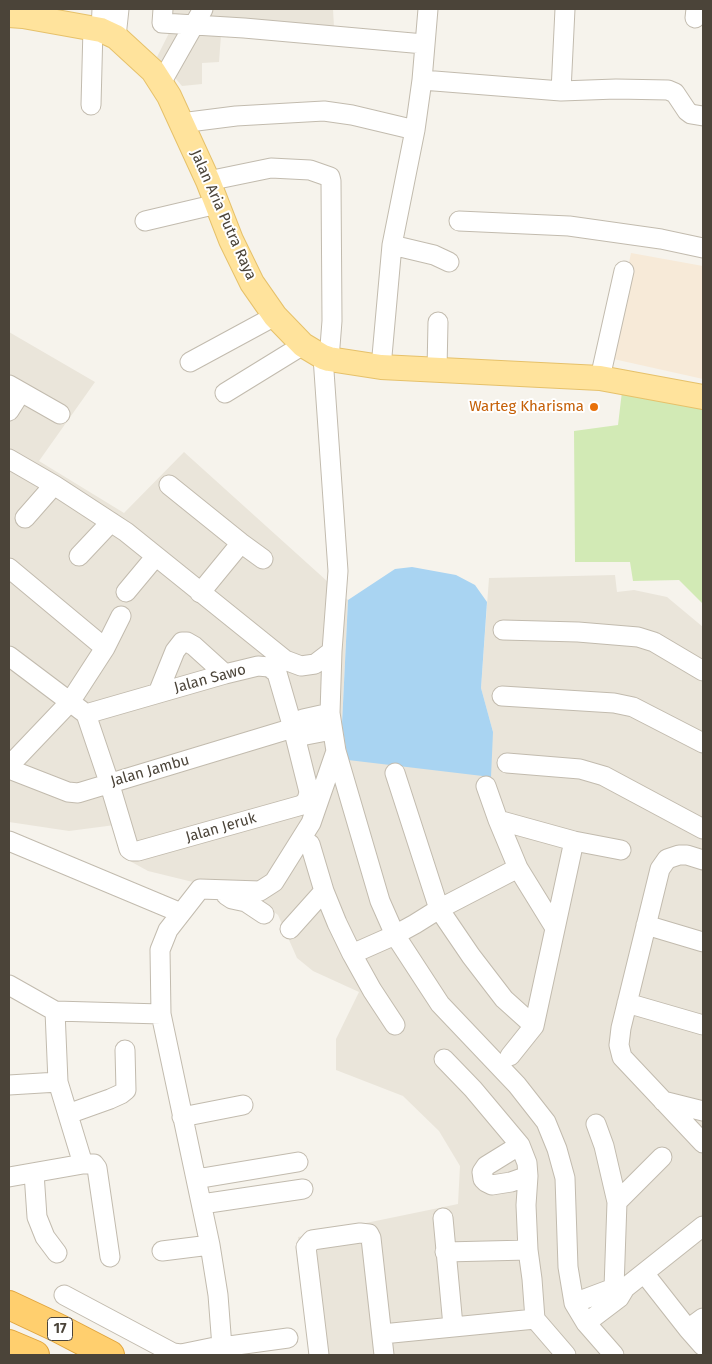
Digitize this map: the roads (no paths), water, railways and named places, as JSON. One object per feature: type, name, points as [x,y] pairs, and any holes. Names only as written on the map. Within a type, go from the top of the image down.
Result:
[{"type":"highway","name":"17","points":[[9,1305],[110,1355]]},
{"type":"highway","name":"17","points":[[9,1344],[35,1355]]},
{"type":"main road","points":[[9,15],[103,26]]},
{"type":"main road","name":"Jalan Aria Putra Raya","points":[[103,26],[153,71],[161,83],[169,96],[208,181],[231,240],[252,283],[275,316],[318,354]]},
{"type":"main road","points":[[318,354],[382,367],[600,378],[703,397]]},
{"type":"street","points":[[91,105],[103,26],[119,9]]},
{"type":"street","points":[[163,9],[162,23],[199,17],[424,44]]},
{"type":"street","points":[[382,367],[392,245],[415,130],[422,80],[428,9]]},
{"type":"street","points":[[560,91],[565,9]]},
{"type":"street","points":[[161,83],[199,17]]},
{"type":"street","points":[[422,80],[560,91],[668,90],[675,93],[691,114],[703,116]]},
{"type":"street","points":[[181,123],[236,116],[324,111],[352,114],[415,130]]},
{"type":"street","points":[[208,181],[271,168],[310,170],[330,177],[332,321],[318,354],[338,571],[332,651],[331,721],[336,751],[380,901],[395,935],[440,1004],[517,1086],[546,1122],[540,1160],[526,1205],[528,1250],[535,1319],[562,1354]]},
{"type":"street","points":[[144,221],[217,204]]},
{"type":"street","points":[[459,221],[569,226],[661,239],[703,248]]},
{"type":"street","points":[[392,245],[434,255],[450,262]]},
{"type":"street","points":[[600,378],[624,271]]},
{"type":"street","points":[[190,362],[275,316]]},
{"type":"street","points":[[437,370],[438,322]]},
{"type":"street","points":[[225,393],[318,354]]},
{"type":"street","points":[[9,411],[15,388],[60,414]]},
{"type":"street","points":[[9,459],[54,485],[126,532],[284,660],[301,666],[315,664],[332,651]]},
{"type":"street","points":[[25,518],[54,485]]},
{"type":"street","points":[[169,485],[263,559]]},
{"type":"street","points":[[79,556],[111,522]]},
{"type":"street","points":[[200,593],[241,543]]},
{"type":"street","points":[[126,592],[156,556]]},
{"type":"street","points":[[9,568],[104,648]]},
{"type":"street","points":[[9,768],[16,748],[70,702],[104,648],[121,616]]},
{"type":"street","points":[[503,630],[578,632],[638,637],[654,642],[703,671]]},
{"type":"street","points":[[158,693],[175,651],[182,642],[187,642],[194,646],[225,674]]},
{"type":"street","points":[[9,656],[86,714],[110,782]]},
{"type":"street","name":"Jalan Sawo","points":[[86,714],[258,666],[270,667],[277,673],[293,728]]},
{"type":"street","points":[[502,696],[633,707],[703,743]]},
{"type":"street","name":"Jalan Jambu","points":[[9,768],[73,793],[293,728],[303,719],[331,721]]},
{"type":"street","name":"Jalan Jeruk","points":[[110,782],[129,849],[132,851],[147,849],[302,805],[307,800],[309,792],[293,728]]},
{"type":"street","points":[[222,1347],[218,1295],[210,1245],[161,1014],[160,950],[168,930],[200,889],[260,890],[274,882],[311,823],[336,751]]},
{"type":"street","points":[[507,763],[580,769],[604,776],[703,829]]},
{"type":"street","points":[[395,773],[439,909],[470,956],[504,999],[534,1026]]},
{"type":"street","points":[[486,786],[518,868],[555,928]]},
{"type":"street","points":[[498,820],[574,841],[621,850]]},
{"type":"street","points":[[9,841],[181,913]]},
{"type":"street","points":[[510,1056],[534,1026],[574,841]]},
{"type":"street","points":[[310,844],[324,890],[337,923],[372,990],[395,1025]]},
{"type":"street","points":[[699,1138],[622,1057],[619,1045],[621,1028],[660,869],[664,862],[673,856],[687,855],[703,860]]},
{"type":"street","points":[[352,954],[395,935],[439,909],[518,868]]},
{"type":"street","points":[[222,890],[228,897],[246,902],[264,914]]},
{"type":"street","points":[[290,929],[324,890]]},
{"type":"street","points":[[646,925],[703,942]]},
{"type":"street","points":[[9,985],[55,1011],[161,1014]]},
{"type":"street","points":[[627,1003],[703,1026]]},
{"type":"street","points":[[55,1011],[58,1082],[83,1164]]},
{"type":"street","points":[[68,1114],[110,1099],[126,1090],[125,1050]]},
{"type":"street","points":[[444,1058],[520,1145],[565,1178],[568,1267],[574,1304],[586,1323],[614,1355]]},
{"type":"street","points":[[9,1086],[58,1082]]},
{"type":"street","points":[[662,1100],[703,1113],[699,1138]]},
{"type":"street","points":[[182,1117],[244,1105]]},
{"type":"street","points":[[596,1124],[604,1146],[617,1202],[619,1291]]},
{"type":"street","points":[[520,1145],[486,1166],[482,1172],[486,1182],[492,1185],[511,1182],[540,1160]]},
{"type":"street","points":[[617,1202],[662,1156]]},
{"type":"street","points":[[196,1178],[298,1162]]},
{"type":"street","points":[[9,1176],[83,1164],[94,1164],[97,1168],[110,1257]]},
{"type":"street","points":[[34,1173],[38,1217],[45,1237],[57,1252]]},
{"type":"street","points":[[202,1204],[303,1189]]},
{"type":"street","points":[[443,1218],[453,1326]]},
{"type":"street","points":[[586,1323],[619,1291],[703,1226]]},
{"type":"street","points":[[319,1355],[306,1247],[312,1240],[366,1233],[371,1238],[384,1355]]},
{"type":"street","points":[[162,1251],[210,1245]]},
{"type":"street","points":[[445,1252],[528,1250]]},
{"type":"street","points":[[644,1273],[688,1330],[703,1346]]},
{"type":"street","points":[[574,1304],[619,1291]]},
{"type":"street","points":[[64,1295],[174,1353],[181,1354],[215,1347],[288,1338]]},
{"type":"street","points":[[688,1330],[703,1318]]},
{"type":"street","points":[[382,1334],[535,1319]]},
{"type":"water","points":[[412,567],[456,575],[475,585],[487,602],[481,688],[493,732],[491,777],[348,760],[342,724],[348,600],[395,569]]},
{"type":"place","name":"Warteg Kharisma","points":[[594,407]]}]
